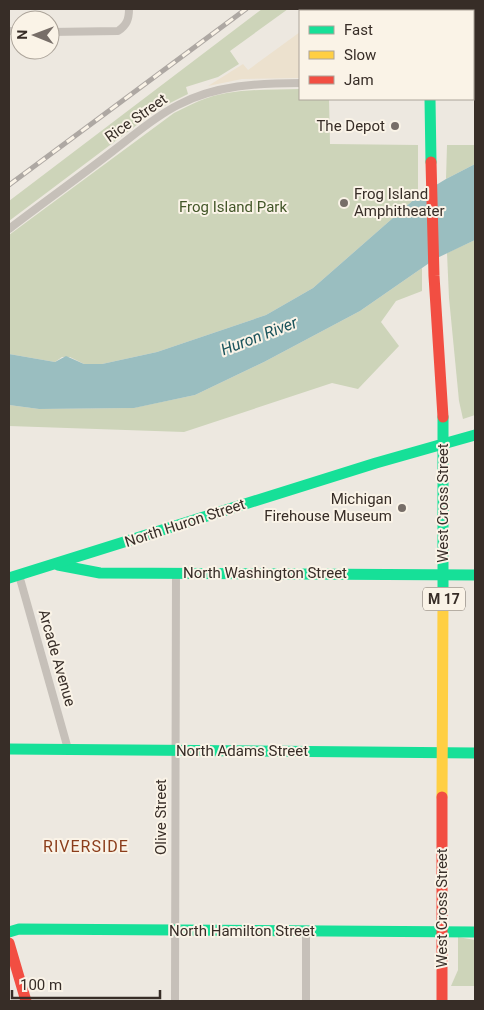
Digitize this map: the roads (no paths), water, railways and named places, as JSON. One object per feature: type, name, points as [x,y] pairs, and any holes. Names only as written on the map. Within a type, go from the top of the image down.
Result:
[{"type":"main road","name":"West Cross Street","points":[[430,100],[434,276],[443,411],[442,1001]]},
{"type":"main road","name":"North Huron Street","points":[[14,576],[367,465],[475,435]]},
{"type":"main road","name":"North Washington Street","points":[[56,564],[100,573],[475,575]]},
{"type":"main road","name":"North Adams Street","points":[[9,749],[475,753]]},
{"type":"main road","name":"North Hamilton Street","points":[[9,932],[19,929],[475,932]]},
{"type":"main road","points":[[9,943],[26,1001]]},
{"type":"street","points":[[60,32],[118,31],[128,22],[129,9]]},
{"type":"street","name":"Rice Street","points":[[9,229],[153,121],[178,105],[210,92],[243,86],[267,83],[299,83]]},
{"type":"street","name":"Olive Street","points":[[175,1001],[176,573]]},
{"type":"street","name":"Arcade Avenue","points":[[14,576],[68,749]]},
{"type":"street","points":[[306,932],[306,1001]]},
{"type":"water","name":"Huron River","points":[[475,164],[475,240],[435,259],[360,311],[264,362],[195,395],[134,408],[39,409],[9,405],[9,354],[55,362],[66,356],[84,364],[102,364],[157,352],[266,315],[313,288],[418,196]]},
{"type":"railway","points":[[9,185],[246,9]]},
{"type":"place","name":"The Depot","points":[[395,126]]},
{"type":"place","name":"Frog Island Amphitheater","points":[[344,203]]},
{"type":"place","name":"Michigan Firehouse Museum","points":[[402,508]]},
{"type":"district","name":"RIVERSIDE","points":[[86,846]]},
{"type":"park label","name":"Frog Island Park","points":[[233,207]]}]
